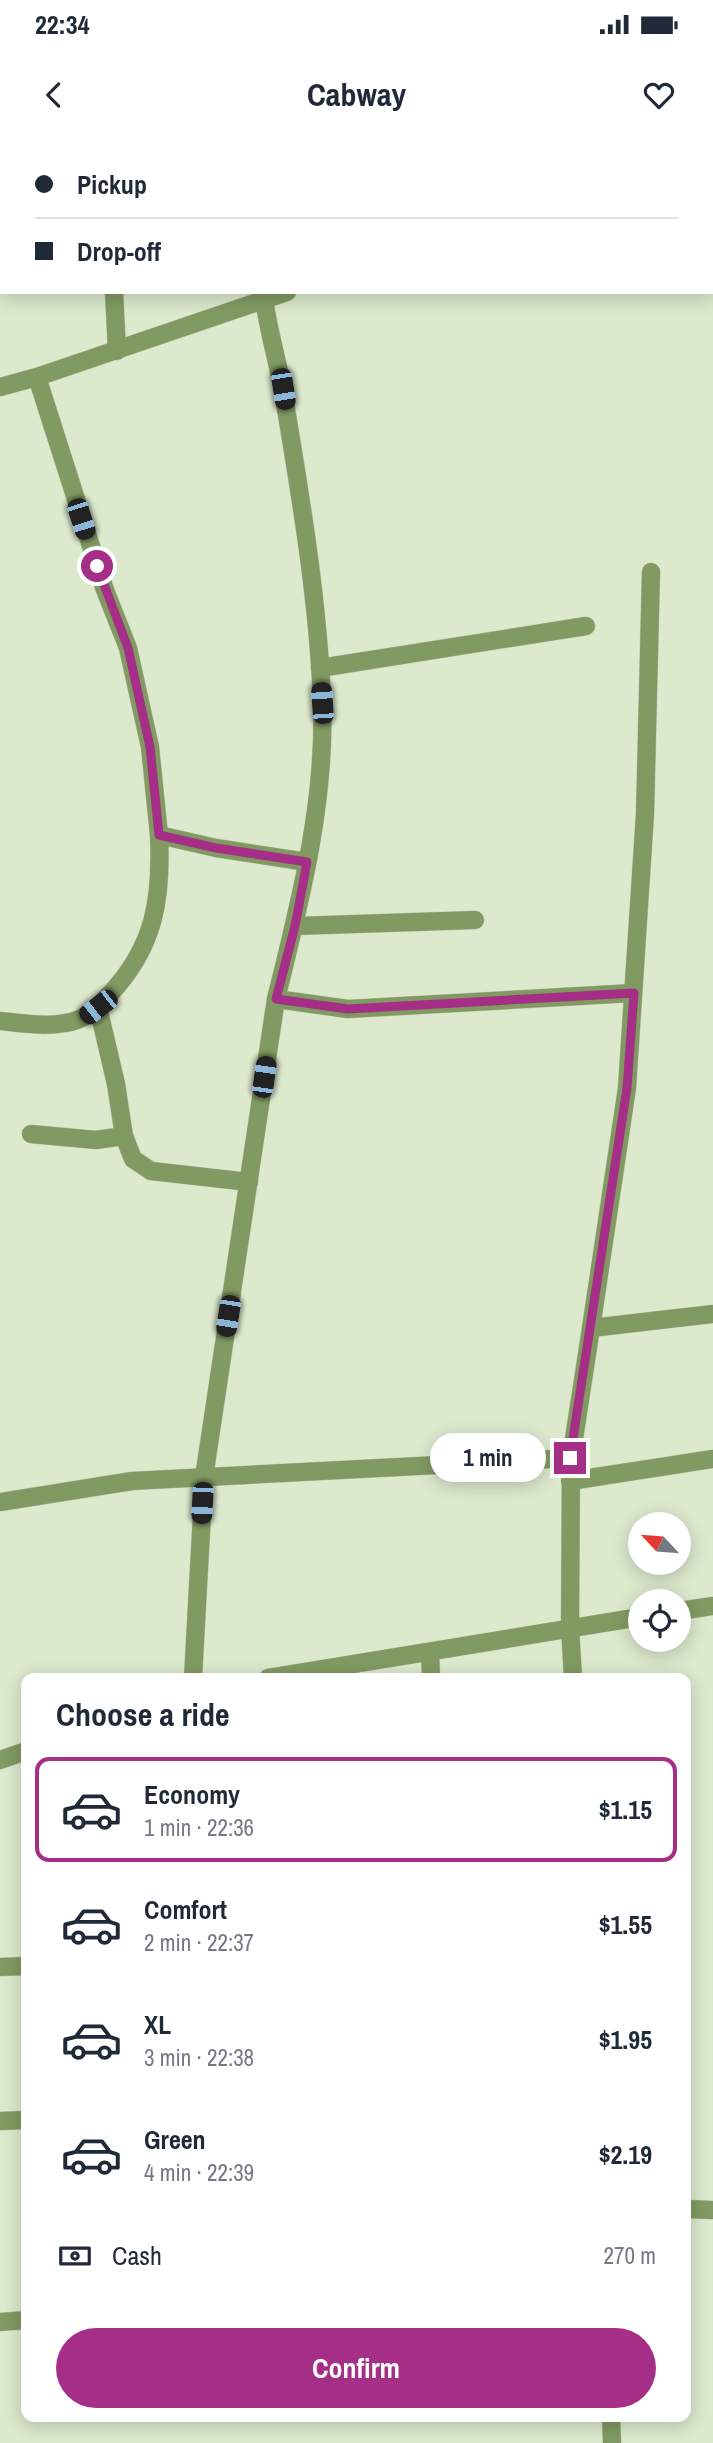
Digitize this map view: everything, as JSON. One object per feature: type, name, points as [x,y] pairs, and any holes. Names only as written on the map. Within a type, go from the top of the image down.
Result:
[{"type":"street","points":[[114,294],[117,351]]},
{"type":"street","points":[[0,387],[117,351],[263,297],[283,389],[316,618],[322,703],[319,789],[295,926],[276,999],[204,1478],[193,1673]]},
{"type":"street","points":[[0,1021],[66,1023],[84,1017],[98,1007],[129,973],[147,942],[155,915],[160,873],[150,747],[128,648],[101,577],[37,377]]},
{"type":"street","points":[[573,1673],[570,1628],[570,1458],[627,1088],[645,814],[650,572]]},
{"type":"street","points":[[320,668],[586,626]]},
{"type":"street","points":[[159,835],[216,848],[307,862]]},
{"type":"street","points":[[295,926],[475,920]]},
{"type":"street","points":[[276,999],[348,1009],[634,993]]},
{"type":"street","points":[[98,1007],[116,1084],[124,1136],[133,1159],[151,1171],[249,1182]]},
{"type":"street","points":[[31,1134],[96,1140],[124,1136]]},
{"type":"street","points":[[591,1328],[713,1314]]},
{"type":"street","points":[[0,1502],[132,1481],[570,1458]]},
{"type":"street","points":[[570,1480],[713,1459]]},
{"type":"street","points":[[691,1609],[713,1606]]},
{"type":"street","points":[[298,1673],[628,1619]]},
{"type":"street","points":[[430,1651],[431,1673]]},
{"type":"street","points":[[0,1760],[21,1753]]},
{"type":"street","points":[[0,1967],[21,1966]]},
{"type":"street","points":[[0,2121],[21,2120]]},
{"type":"street","points":[[691,2208],[713,2210]]},
{"type":"street","points":[[0,2322],[21,2320]]},
{"type":"street","points":[[611,2422],[612,2443]]},
{"type":"route","points":[[97,566],[128,648],[150,747],[159,835],[216,848],[307,862],[295,926],[276,999],[348,1009],[634,993],[627,1088],[570,1458]]}]
